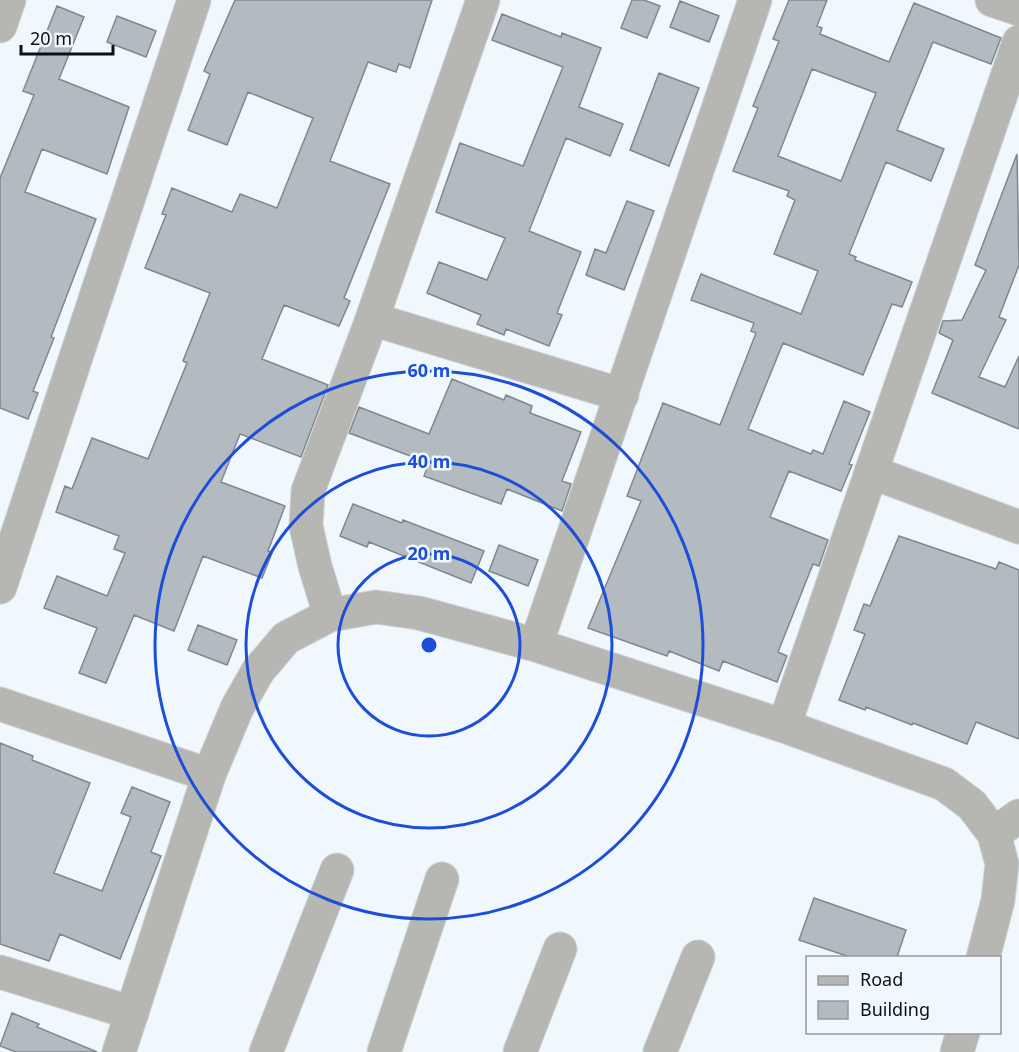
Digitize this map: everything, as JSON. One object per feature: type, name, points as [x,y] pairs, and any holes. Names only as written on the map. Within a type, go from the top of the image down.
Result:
[{"type":"street","points":[[0,26],[9,0]]},
{"type":"street","points":[[0,588],[194,0]]},
{"type":"street","points":[[330,615],[315,566],[306,525],[308,491],[372,319],[483,0]]},
{"type":"street","points":[[536,645],[755,0]]},
{"type":"street","points":[[992,0],[1019,9]]},
{"type":"street","points":[[784,726],[1019,42]]},
{"type":"street","points":[[372,319],[622,395]]},
{"type":"street","points":[[871,472],[1019,526]]},
{"type":"street","points":[[119,1052],[209,775],[237,708],[258,671],[286,638],[330,615],[376,607],[419,613],[536,645],[784,726],[944,784],[1006,825],[1002,864],[1009,904],[983,956]]},
{"type":"street","points":[[0,704],[209,775]]},
{"type":"street","points":[[266,1052],[337,870]]},
{"type":"street","points":[[384,1052],[442,879]]},
{"type":"street","points":[[520,1052],[560,949]]},
{"type":"street","points":[[660,1052],[698,957]]},
{"type":"street","points":[[0,972],[132,1013]]},
{"type":"street","points":[[957,1052],[962,1034]]},
{"type":"building","points":[[235,0],[432,0],[410,68],[399,64],[396,72],[368,62],[330,161],[390,184],[344,298],[350,301],[339,326],[284,305],[262,359],[328,385],[301,457],[240,434],[221,482],[285,506],[268,551],[272,553],[262,578],[203,556],[174,631],[134,615],[106,683],[79,673],[97,628],[44,608],[57,576],[107,596],[125,553],[114,549],[119,536],[56,512],[65,486],[72,489],[92,438],[148,459],[187,363],[183,361],[210,293],[145,268],[166,215],[162,214],[172,188],[232,212],[240,194],[277,208],[313,118],[248,92],[227,145],[188,130],[210,74],[204,71]]},
{"type":"building","points":[[632,0],[644,0],[660,6],[647,38],[621,28]]},
{"type":"building","points":[[789,0],[827,0],[817,26],[822,28],[820,34],[889,62],[914,3],[1001,38],[991,64],[933,42],[897,130],[944,149],[931,181],[886,162],[849,254],[856,257],[855,260],[912,282],[902,307],[892,304],[863,375],[783,343],[748,429],[811,454],[813,450],[823,454],[844,401],[870,412],[841,491],[789,471],[770,517],[828,540],[819,566],[813,564],[778,652],[787,656],[777,682],[723,661],[719,671],[669,651],[667,656],[588,628],[641,501],[627,496],[663,403],[720,425],[756,333],[751,331],[754,323],[691,300],[701,274],[801,314],[818,271],[774,254],[795,200],[787,196],[789,191],[733,171],[758,108],[753,106],[779,41],[773,39]],"holes":[[[812,69],[876,93],[841,181],[778,156]]]},
{"type":"building","points":[[680,1],[719,16],[709,42],[670,27]]},
{"type":"building","points":[[57,6],[84,17],[59,79],[129,107],[107,174],[42,149],[25,192],[96,219],[51,337],[54,338],[33,391],[38,393],[28,419],[0,408],[0,178],[34,95],[23,91]]},
{"type":"building","points":[[502,14],[561,37],[562,33],[601,48],[579,107],[623,124],[610,156],[566,138],[529,231],[581,252],[557,313],[562,315],[549,346],[506,329],[504,335],[477,324],[481,315],[427,293],[439,262],[487,280],[505,238],[436,212],[460,143],[523,166],[563,67],[492,40]]},
{"type":"building","points":[[117,16],[156,31],[146,57],[107,42]]},
{"type":"building","points":[[659,73],[699,88],[669,166],[630,150]]},
{"type":"building","points":[[1017,154],[1019,265],[999,317],[1006,320],[979,377],[1005,387],[1019,356],[1019,429],[932,393],[953,340],[939,333],[943,321],[962,320],[986,270],[975,265]]},
{"type":"building","points":[[627,201],[654,211],[624,290],[586,275],[595,249],[606,253]]},
{"type":"building","points":[[452,379],[504,400],[506,395],[532,406],[530,413],[581,432],[562,481],[571,484],[562,511],[507,489],[501,504],[424,476],[429,463],[349,433],[359,407],[429,434]]},
{"type":"building","points":[[353,504],[402,523],[403,520],[484,551],[471,583],[369,542],[367,547],[340,536]]},
{"type":"building","points":[[899,536],[996,569],[999,562],[1019,570],[1019,739],[976,722],[967,744],[913,723],[912,725],[866,707],[865,710],[839,700],[865,634],[854,630],[864,604],[870,606]]},
{"type":"building","points":[[499,545],[538,560],[528,586],[489,571]]},
{"type":"building","points":[[198,625],[237,640],[227,665],[188,650]]},
{"type":"building","points":[[0,743],[33,756],[32,760],[90,783],[54,873],[102,891],[131,817],[121,813],[132,787],[170,802],[151,852],[161,856],[120,959],[60,934],[49,961],[0,944]]},
{"type":"building","points":[[814,898],[906,930],[897,956],[847,956],[799,940]]},
{"type":"building","points":[[12,1013],[39,1024],[37,1027],[97,1052],[16,1052],[0,1046]]}]
